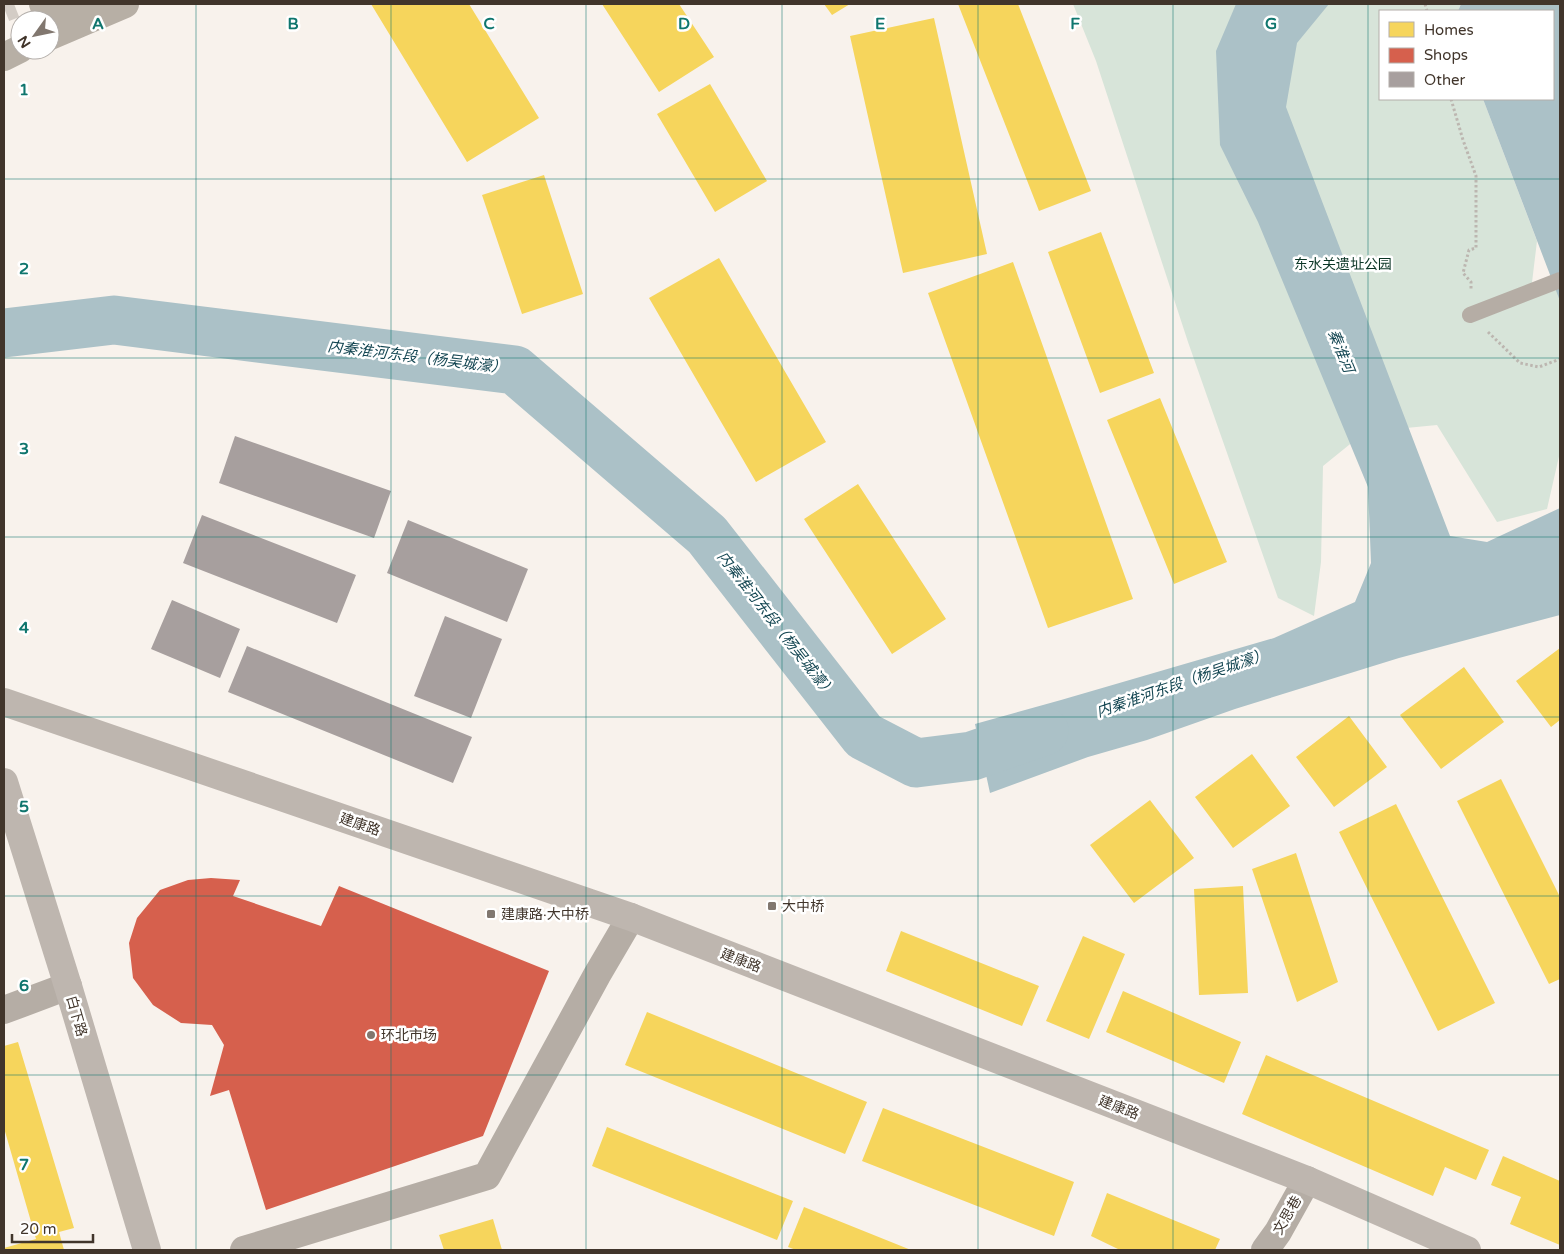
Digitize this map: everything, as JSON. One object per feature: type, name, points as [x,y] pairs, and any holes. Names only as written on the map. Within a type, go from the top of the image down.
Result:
[{"type":"main road","points":[[43,4],[65,11],[99,14]]},
{"type":"main road","points":[[60,32],[125,4]]},
{"type":"main road","name":"建康路","points":[[4,702],[631,917],[1307,1180],[1467,1250]]},
{"type":"main road","name":"白下路","points":[[4,782],[68,986],[147,1250]]},
{"type":"street","points":[[244,1250],[487,1176],[592,984],[631,917]]},
{"type":"street","points":[[4,1010],[68,986]]},
{"type":"street","name":"文思巷","points":[[1265,1250],[1278,1232],[1307,1180]]},
{"type":"lane","points":[[1470,315],[1560,280]]},
{"type":"path","points":[[1451,100],[1476,176],[1476,248],[1469,250],[1463,273],[1471,282],[1470,315],[1520,363],[1539,367],[1560,359]]},
{"type":"green space","name":"东水关遗址公园","points":[[1073,4],[1461,4],[1458,10],[1379,10],[1379,100],[1483,100],[1537,241],[1530,299],[1560,288],[1560,452],[1547,509],[1497,522],[1437,425],[1365,432],[1323,466],[1321,562],[1314,616],[1278,598],[1188,342],[1096,61]]},
{"type":"water","name":"秦淮河","points":[[1236,4],[1329,4],[1297,43],[1286,107],[1450,536],[1487,542],[1560,508],[1560,615],[1399,658],[1235,709],[1147,740],[1088,757],[990,793],[975,724],[1274,638],[1355,602],[1371,563],[1368,487],[1258,222],[1220,145],[1216,51]]},
{"type":"water","points":[[1461,4],[1560,4],[1560,301],[1483,100],[1554,100],[1554,10],[1458,10]]},
{"type":"building: Homes","points":[[371,4],[469,4],[539,118],[467,162]]},
{"type":"building: Homes","points":[[602,4],[679,4],[714,57],[659,92]]},
{"type":"building: Homes","points":[[824,4],[850,4],[832,15]]},
{"type":"building: Homes","points":[[958,4],[1018,4],[1091,191],[1039,211]]},
{"type":"building: Homes","points":[[934,18],[987,254],[903,273],[850,36]]},
{"type":"building: Homes","points":[[710,84],[767,181],[715,212],[657,114]]},
{"type":"building: Homes","points":[[544,175],[583,294],[522,314],[482,195]]},
{"type":"building: Homes","points":[[1101,232],[1154,373],[1100,393],[1048,252]]},
{"type":"building: Homes","points":[[719,258],[826,442],[756,482],[649,298]]},
{"type":"building: Homes","points":[[1013,262],[1133,599],[1048,628],[928,293]]},
{"type":"building: Homes","points":[[1160,398],[1227,562],[1174,584],[1107,420]]},
{"type":"building: Homes","points":[[858,484],[946,619],[892,654],[804,519]]},
{"type":"building: Homes","points":[[1560,648],[1560,720],[1551,727],[1516,681]]},
{"type":"building: Homes","points":[[1464,667],[1504,722],[1441,769],[1400,715]]},
{"type":"building: Homes","points":[[1349,716],[1387,767],[1334,807],[1296,757]]},
{"type":"building: Homes","points":[[1252,754],[1290,806],[1233,848],[1195,797]]},
{"type":"building: Homes","points":[[1501,779],[1560,897],[1560,979],[1549,984],[1457,801]]},
{"type":"building: Homes","points":[[1150,800],[1194,858],[1134,903],[1090,845]]},
{"type":"building: Homes","points":[[1396,804],[1495,1003],[1438,1031],[1339,832]]},
{"type":"building: Homes","points":[[1296,853],[1338,982],[1297,1002],[1252,869]]},
{"type":"building: Homes","points":[[1243,886],[1248,993],[1199,995],[1194,889]]},
{"type":"building: Homes","points":[[901,931],[1039,986],[1022,1026],[886,971]]},
{"type":"building: Homes","points":[[1083,936],[1125,954],[1089,1039],[1046,1021]]},
{"type":"building: Homes","points":[[1123,991],[1241,1042],[1224,1083],[1106,1032]]},
{"type":"building: Homes","points":[[647,1012],[867,1102],[845,1154],[625,1065]]},
{"type":"building: Homes","points":[[18,1042],[74,1228],[59,1232],[64,1250],[4,1250],[4,1248],[36,1239],[4,1128],[4,1046]]},
{"type":"building: Homes","points":[[1266,1055],[1489,1150],[1476,1180],[1445,1167],[1433,1196],[1242,1114]]},
{"type":"building: Homes","points":[[883,1108],[1074,1182],[1054,1236],[862,1161]]},
{"type":"building: Homes","points":[[607,1127],[793,1201],[777,1240],[592,1166]]},
{"type":"building: Homes","points":[[1503,1156],[1560,1181],[1560,1245],[1510,1224],[1521,1197],[1491,1185]]},
{"type":"building: Homes","points":[[1107,1193],[1220,1239],[1215,1250],[1120,1250],[1091,1236]]},
{"type":"building: Homes","points":[[804,1207],[911,1250],[796,1250],[788,1247]]},
{"type":"building: Homes","points":[[493,1219],[502,1250],[444,1250],[439,1235]]},
{"type":"building: Shops","name":"环北市场","points":[[211,878],[240,880],[233,896],[321,926],[339,886],[549,971],[483,1136],[266,1210],[229,1090],[210,1096],[224,1045],[212,1025],[181,1023],[153,1005],[133,978],[129,943],[137,918],[160,890],[188,880]]},
{"type":"building: Other","points":[[235,436],[391,491],[374,538],[219,483]]},
{"type":"building: Other","points":[[202,515],[356,575],[337,623],[183,563]]},
{"type":"building: Other","points":[[408,520],[528,569],[507,622],[387,573]]},
{"type":"building: Other","points":[[172,600],[240,629],[220,678],[151,649]]},
{"type":"building: Other","points":[[445,616],[502,639],[471,718],[414,696]]},
{"type":"building: Other","points":[[247,646],[472,737],[453,783],[228,692]]},
{"type":"waterway","name":"内秦淮河东段（杨吴城濠）","points":[[4,333],[114,320],[515,370],[707,535],[864,736],[916,763],[972,756],[1044,731]]},
{"type":"tunnel","points":[[4,8],[14,4]]},
{"type":"place","name":"大中桥","points":[[772,906]]},
{"type":"place","name":"建康路·大中桥","points":[[491,914]]},
{"type":"place","name":"环北市场","points":[[371,1035]]}]
